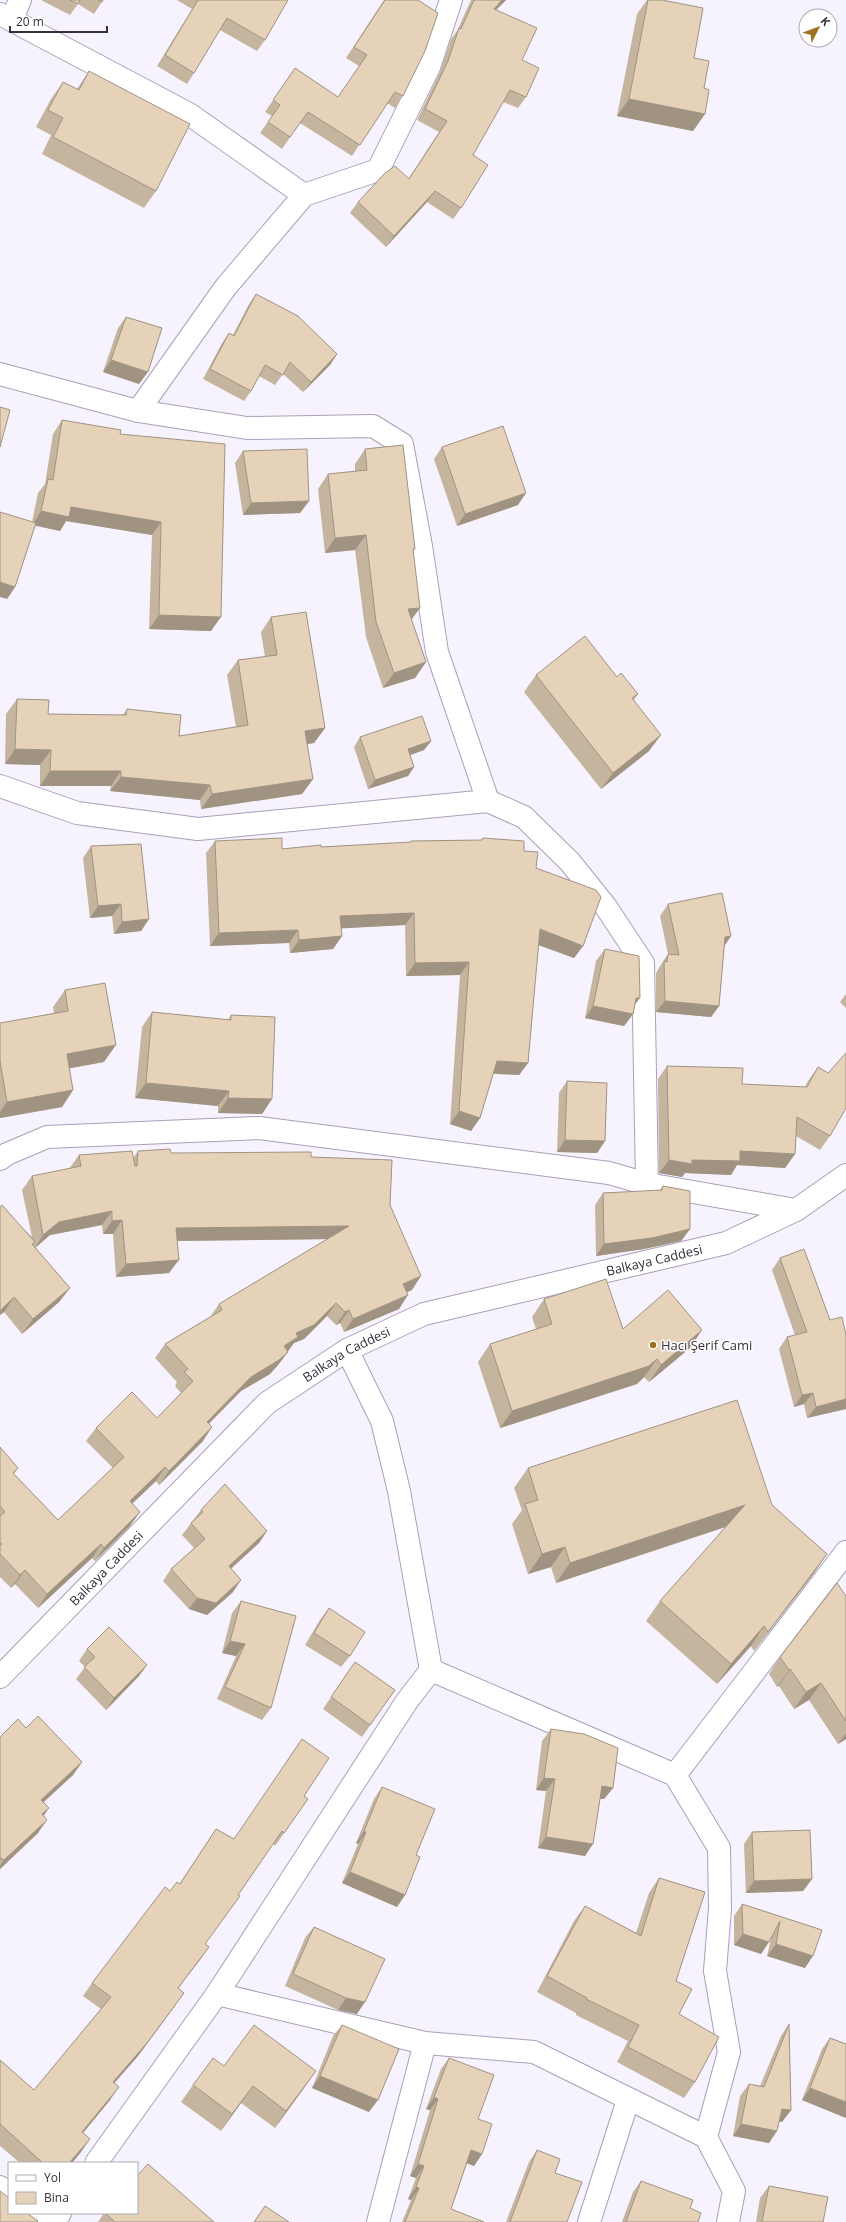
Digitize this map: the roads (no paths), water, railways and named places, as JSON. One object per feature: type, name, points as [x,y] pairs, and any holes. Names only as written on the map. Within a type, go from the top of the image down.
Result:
[{"type":"street","points":[[138,411],[225,288],[304,195],[378,170],[429,67],[451,0]]},
{"type":"street","points":[[11,11],[189,114],[304,195]]},
{"type":"street","points":[[0,374],[138,411],[247,428],[373,426],[402,444],[421,546],[437,652],[488,801]]},
{"type":"street","points":[[0,786],[77,813],[198,829],[488,801],[524,817],[570,862],[606,907],[643,963],[646,1184]]},
{"type":"street","points":[[0,1159],[7,1154],[47,1136],[259,1128],[609,1173],[646,1184],[796,1210]]},
{"type":"street","name":"Balkaya Caddesi","points":[[0,1677],[267,1403],[347,1350],[424,1314],[726,1242],[796,1210],[846,1176]]},
{"type":"street","points":[[97,2162],[217,1994],[407,1701],[431,1670],[399,1491],[382,1421],[347,1350]]},
{"type":"street","points":[[675,1774],[846,1552]]},
{"type":"street","points":[[431,1670],[675,1774],[719,1848],[720,1908],[715,1971],[729,2052],[706,2137]]},
{"type":"street","points":[[217,1994],[425,2043],[534,2052],[628,2100],[706,2137],[734,2191],[728,2222]]},
{"type":"street","points":[[378,2222],[425,2043]]},
{"type":"street","points":[[589,2222],[628,2100]]},
{"type":"street","points":[[0,2187],[8,2194]]},
{"type":"street","points":[[29,2214],[38,2222]]},
{"type":"place","name":"Hacı Şerif Cami","points":[[653,1345]]}]
